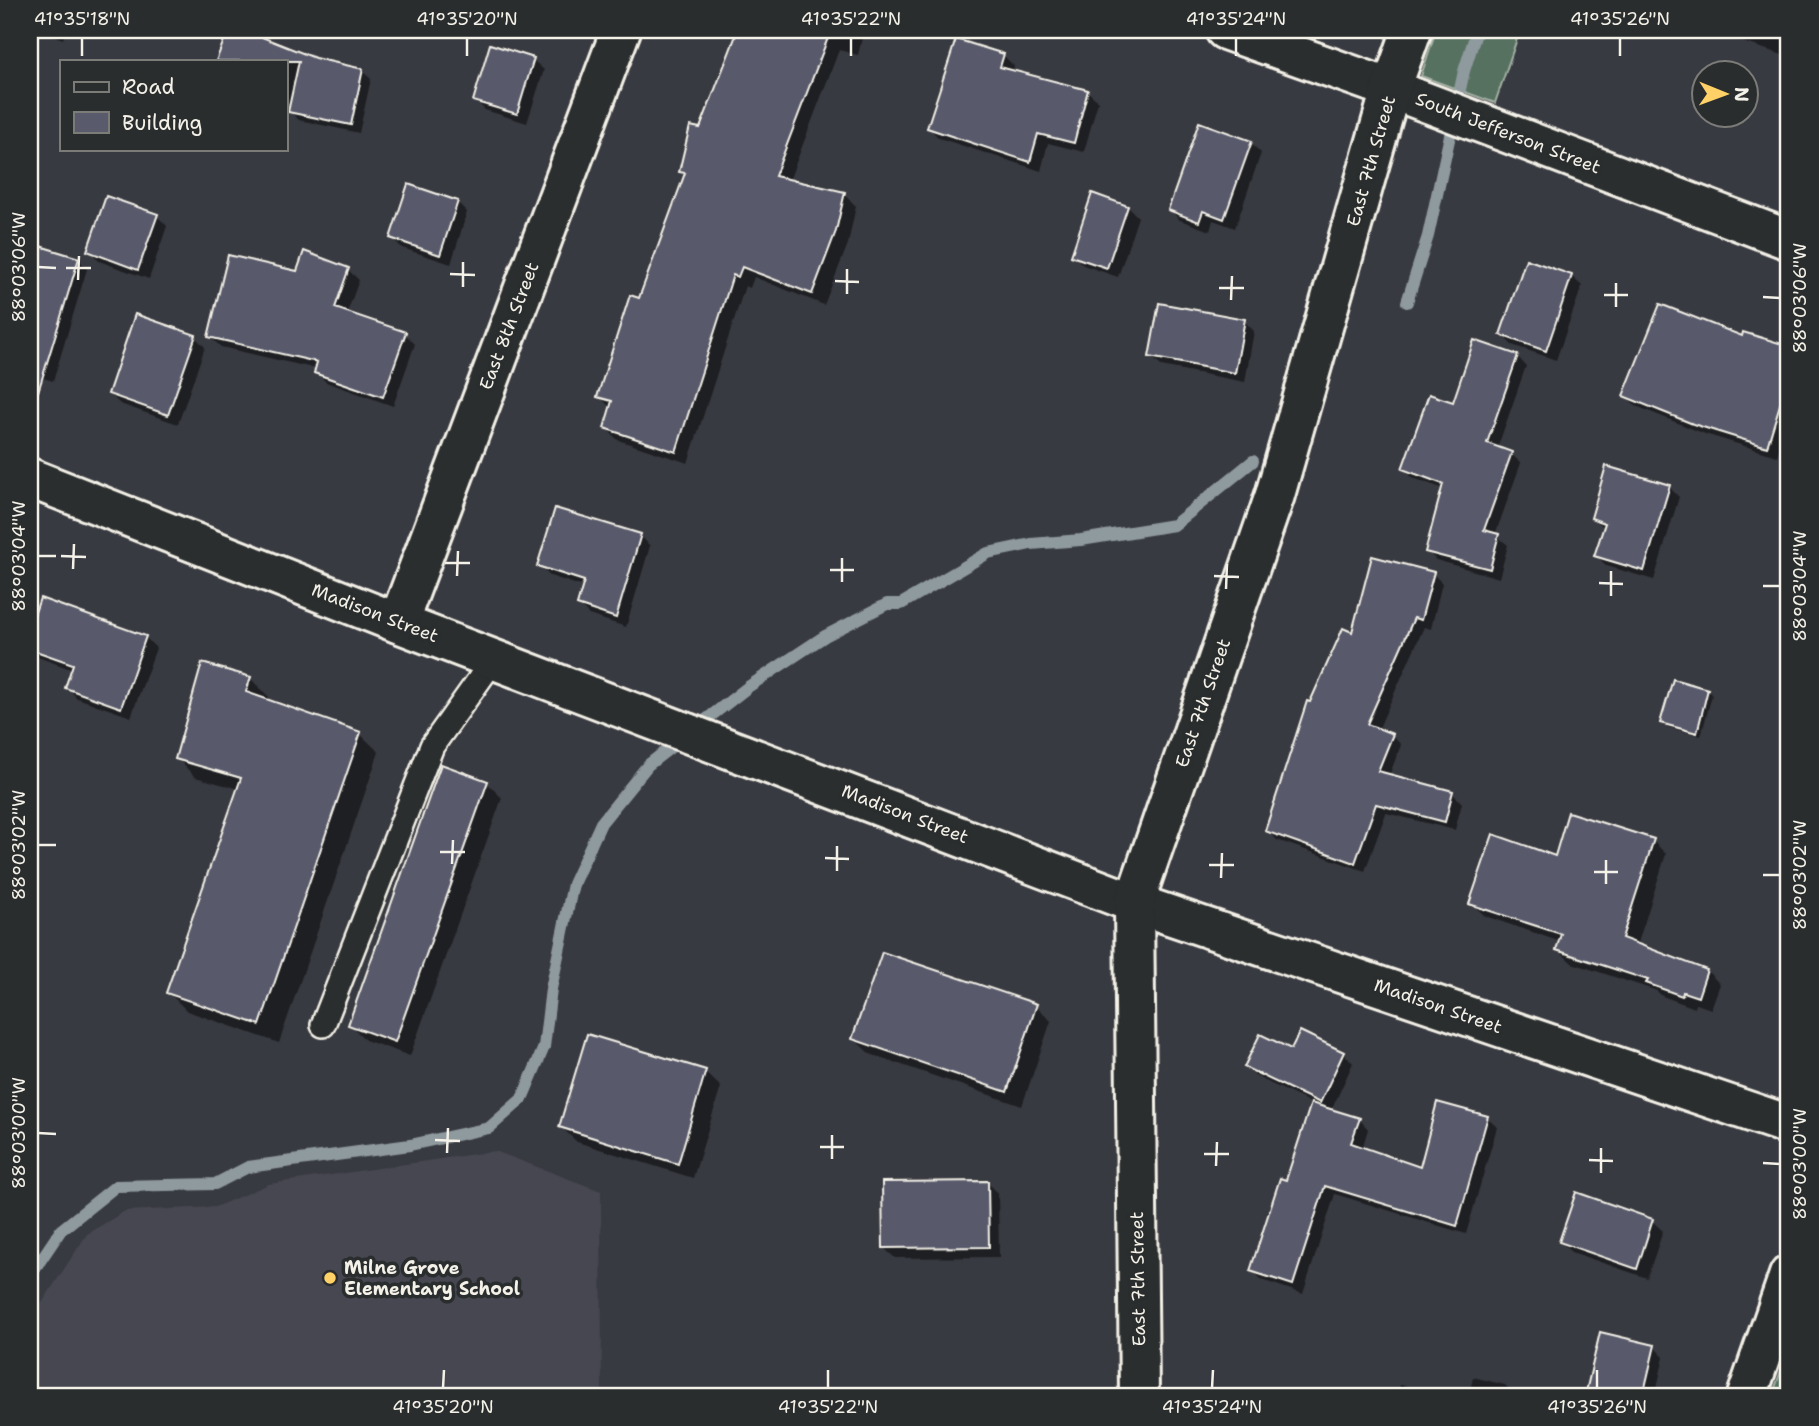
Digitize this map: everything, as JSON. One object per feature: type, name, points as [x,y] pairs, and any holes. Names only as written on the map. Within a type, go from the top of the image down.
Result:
[{"type":"street","name":"East 8th Street","points":[[398,622],[621,30]]},
{"type":"street","name":"South Jefferson Street","points":[[1225,30],[1391,89],[1789,240]]},
{"type":"street","name":"East 7th Street","points":[[1139,1396],[1134,903],[1275,495],[1391,89],[1412,30]]},
{"type":"street","name":"Madison Street","points":[[30,478],[494,659],[1134,903],[1789,1125]]},
{"type":"street","points":[[1747,1396],[1789,1275]]},
{"type":"lane","points":[[323,1025],[432,746],[494,659]]},
{"type":"shaded area","name":"Milne Grove Elementary School","points":[[495,1151],[601,1191],[602,1396],[30,1396],[30,1321],[87,1234],[125,1211],[215,1207],[269,1184]]},
{"type":"green space","points":[[1436,30],[1520,30],[1495,103],[1421,76]]},
{"type":"green space","points":[[1789,1349],[1789,1396],[1772,1396]]},
{"type":"building","points":[[228,30],[244,30],[315,58],[363,69],[351,125],[288,112],[299,61],[216,60]]},
{"type":"building","points":[[738,30],[831,30],[775,176],[845,192],[836,231],[812,294],[742,267],[738,277],[733,275],[676,452],[604,428],[612,401],[597,397],[630,295],[639,298],[685,173],[679,172],[690,126],[700,128]]},
{"type":"building","points":[[956,39],[1004,54],[1000,67],[1088,90],[1074,143],[1038,134],[1030,162],[927,128]]},
{"type":"building","points":[[490,44],[534,58],[517,114],[473,101]]},
{"type":"building","points":[[1199,122],[1252,141],[1224,219],[1203,211],[1199,222],[1168,210]]},
{"type":"building","points":[[408,184],[458,201],[440,255],[390,238]]},
{"type":"building","points":[[1092,193],[1128,206],[1107,268],[1071,256]]},
{"type":"building","points":[[106,196],[158,214],[138,270],[87,251]]},
{"type":"building","points":[[30,243],[79,258],[38,392],[30,391]]},
{"type":"building","points":[[304,251],[349,268],[335,308],[406,332],[383,397],[314,373],[317,362],[208,337],[228,255],[297,271]]},
{"type":"building","points":[[1526,259],[1572,275],[1546,351],[1500,335]]},
{"type":"building","points":[[1159,303],[1245,319],[1235,373],[1149,357]]},
{"type":"building","points":[[1660,304],[1742,336],[1743,332],[1789,346],[1789,375],[1767,447],[1693,424],[1623,396]]},
{"type":"building","points":[[135,314],[196,335],[168,415],[108,394]]},
{"type":"building","points":[[1474,340],[1518,355],[1487,443],[1512,452],[1484,530],[1499,534],[1490,569],[1425,552],[1443,484],[1402,469],[1429,394],[1453,402]]},
{"type":"building","points":[[1606,466],[1670,485],[1644,571],[1594,556],[1605,523],[1591,518]]},
{"type":"building","points":[[555,508],[641,534],[616,618],[577,605],[584,581],[537,566]]},
{"type":"building","points":[[1372,556],[1434,572],[1421,620],[1414,618],[1367,724],[1393,734],[1378,771],[1453,791],[1445,822],[1376,804],[1355,863],[1265,831],[1307,701],[1310,702],[1343,628],[1352,632]]},
{"type":"building","points":[[40,598],[146,636],[121,708],[65,688],[73,664],[30,649],[30,627]]},
{"type":"building","points":[[202,663],[251,677],[246,692],[361,732],[260,1025],[166,993],[241,778],[175,759]]},
{"type":"building","points":[[1673,679],[1708,689],[1697,733],[1660,723]]},
{"type":"building","points":[[441,764],[488,781],[395,1042],[348,1025]]},
{"type":"building","points":[[1568,812],[1654,839],[1622,938],[1707,970],[1698,997],[1683,992],[1682,996],[1646,983],[1648,980],[1556,950],[1561,934],[1469,904],[1493,834],[1555,856]]},
{"type":"building","points":[[882,952],[1037,1004],[1007,1092],[852,1039]]},
{"type":"building","points":[[1300,1031],[1344,1052],[1320,1103],[1244,1067],[1260,1034],[1291,1049]]},
{"type":"building","points":[[587,1034],[706,1070],[678,1164],[559,1127]]},
{"type":"building","points":[[1437,1102],[1488,1116],[1457,1226],[1325,1186],[1293,1285],[1250,1271],[1280,1178],[1286,1180],[1311,1103],[1360,1118],[1351,1143],[1420,1167]]},
{"type":"building","points":[[988,1181],[989,1247],[883,1248],[882,1182]]},
{"type":"building","points":[[1576,1192],[1653,1219],[1637,1269],[1559,1242]]},
{"type":"building","points":[[1600,1332],[1655,1345],[1643,1396],[1585,1396]]},
{"type":"waterway","points":[[1407,302],[1428,236],[1464,71],[1477,30]]},
{"type":"waterway","points":[[30,1276],[61,1230],[116,1186],[215,1184],[248,1167],[410,1145],[489,1128],[522,1099],[544,1047],[551,989],[573,884],[601,823],[648,765],[748,687],[825,636],[887,604],[901,604],[988,553],[1031,544],[1081,540],[1174,525],[1253,461]]},
{"type":"place","name":"Milne Grove Elementary School","points":[[330,1278]]}]
